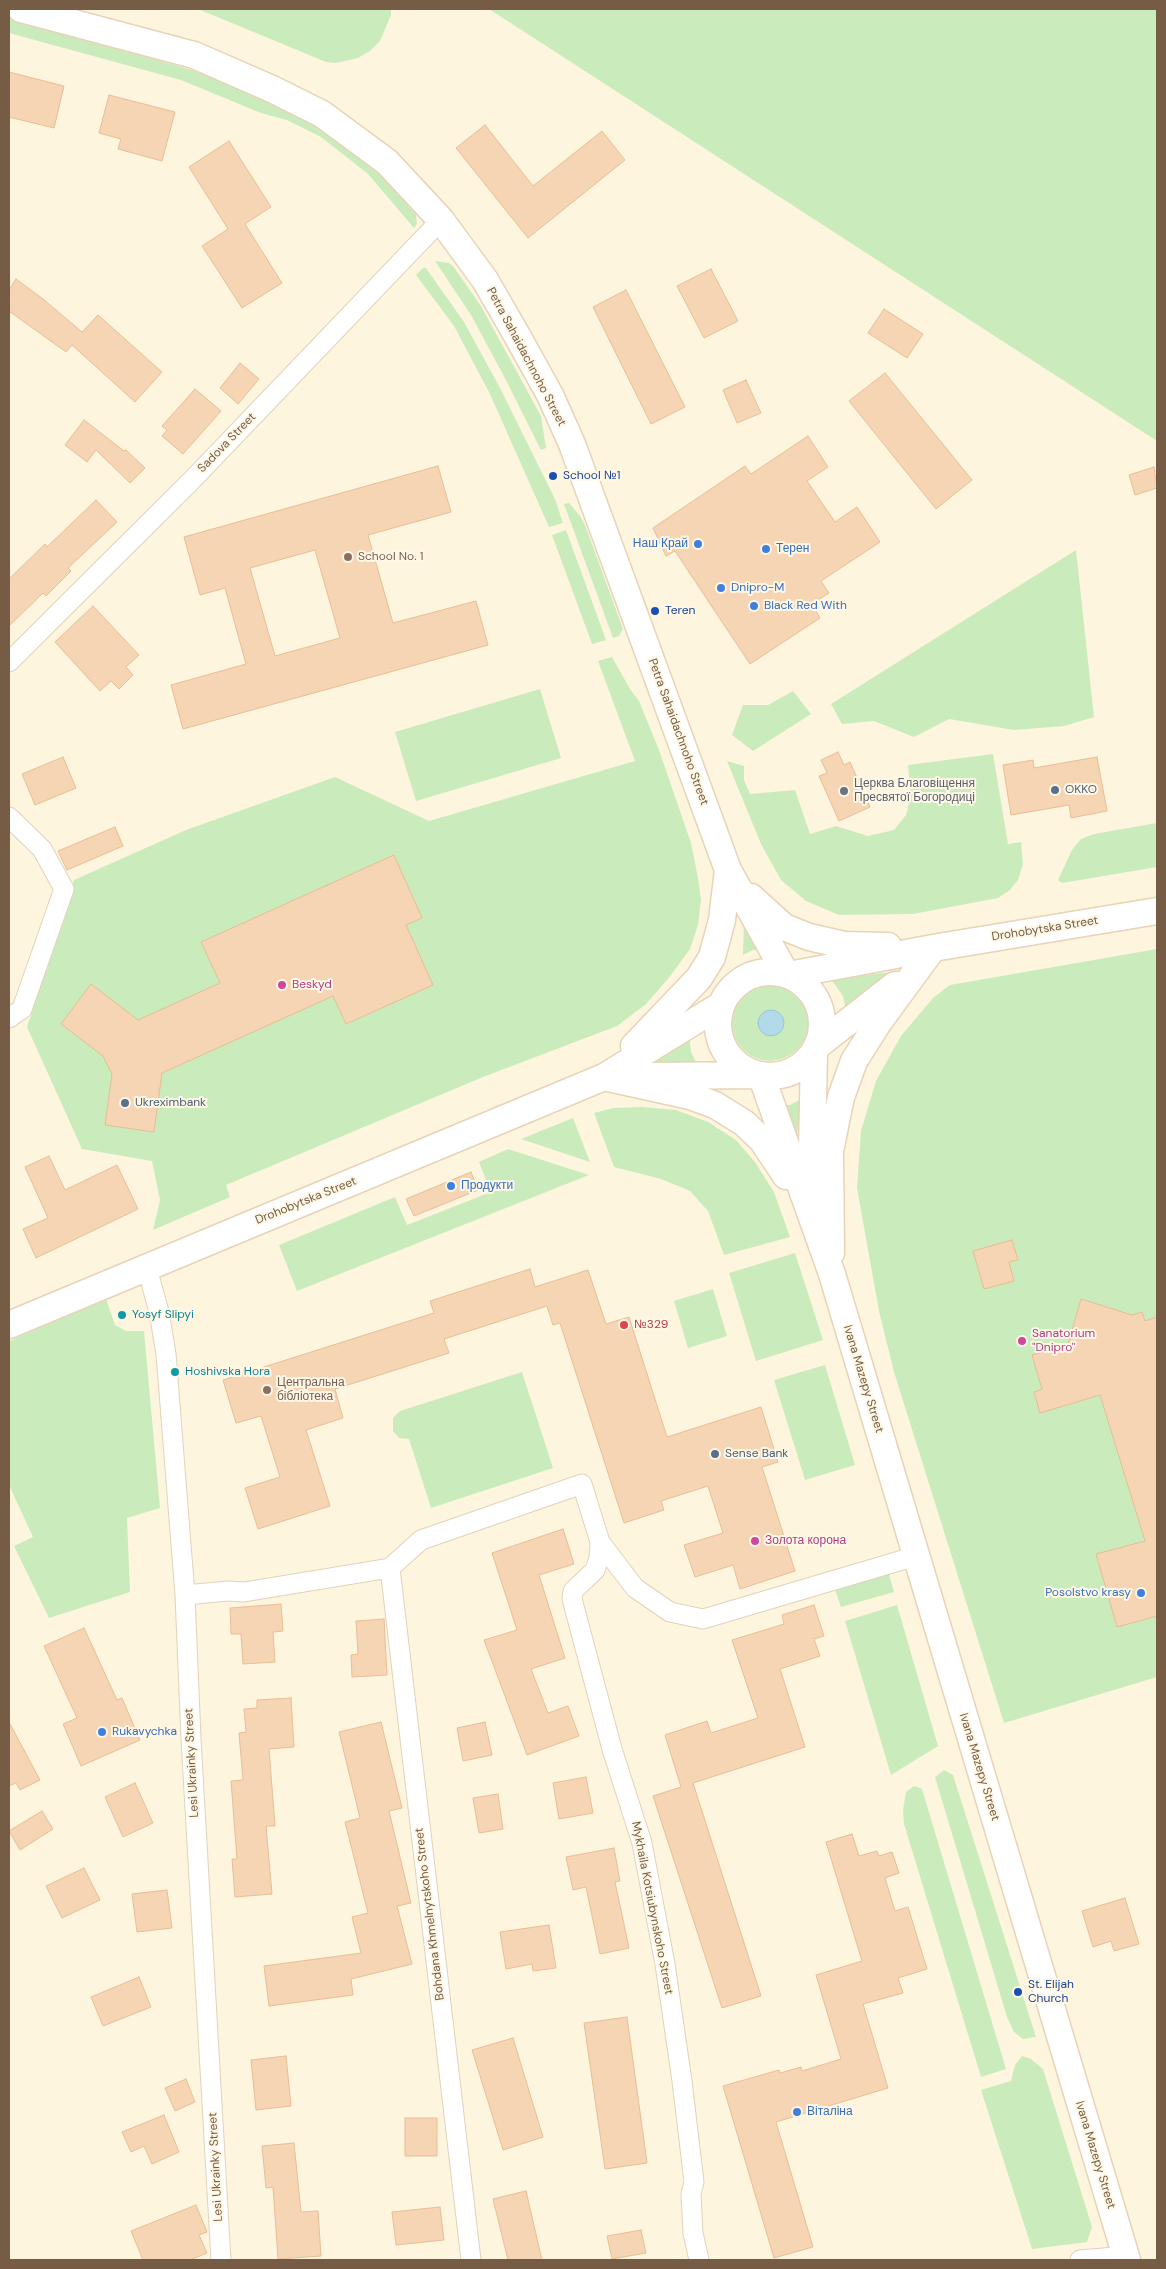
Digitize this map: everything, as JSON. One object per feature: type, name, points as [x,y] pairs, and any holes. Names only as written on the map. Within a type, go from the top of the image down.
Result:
[{"type":"street","name":"Petra Sahaidachnoho Street","points":[[21,9],[194,55],[272,89],[322,114],[381,157],[410,185],[441,220],[484,280],[510,322],[550,395],[572,444],[609,540],[728,870]]},
{"type":"street","name":"Sadova Street","points":[[9,662],[193,479],[441,220]]},
{"type":"street","points":[[9,817],[42,848],[64,889],[22,1009],[9,1018]]},
{"type":"street","points":[[728,870],[755,902],[784,927],[809,937],[844,945],[933,948]]},
{"type":"street","points":[[728,870],[788,975]]},
{"type":"street","points":[[728,870],[729,937],[724,999],[717,1022],[724,1049],[732,1061],[744,1070],[760,1075]]},
{"type":"street","points":[[604,1077],[674,1007],[699,978],[712,957],[722,920],[728,870]]},
{"type":"street","name":"Drohobytska Street","points":[[933,948],[1157,910]]},
{"type":"street","points":[[788,975],[933,948]]},
{"type":"street","points":[[604,1077],[760,1075],[782,1074],[791,1071],[800,1066],[815,1049],[911,972],[933,948]]},
{"type":"street","points":[[832,1274],[830,1151],[841,1097],[854,1061],[878,1023],[933,948]]},
{"type":"street","points":[[604,1077],[724,999],[736,984],[753,974],[773,971],[788,975],[804,984],[815,997],[821,1013],[822,1030],[815,1049],[812,1150],[832,1274]]},
{"type":"street","points":[[760,1075],[832,1274]]},
{"type":"street","points":[[604,1077],[690,1096],[715,1105],[744,1123],[762,1140],[782,1168],[832,1274]]},
{"type":"street","name":"Drohobytska Street","points":[[9,1325],[604,1077]]},
{"type":"street","name":"Lesi Ukrainky Street","points":[[147,1268],[159,1312],[166,1354],[185,1595],[190,1739],[222,2260]]},
{"type":"street","name":"Ivana Mazepy Street","points":[[832,1274],[1127,2258]]},
{"type":"street","points":[[185,1595],[228,1591],[244,1592],[390,1568],[421,1540],[582,1484],[600,1542],[635,1588],[670,1612],[703,1619],[916,1556]]},
{"type":"street","name":"Mykhaila Kotsiubynskoho Street","points":[[600,1542],[599,1558],[595,1570],[573,1591],[572,1599],[612,1749],[642,1842],[665,1964],[682,2081],[694,2182],[691,2194],[693,2232],[699,2260]]},
{"type":"street","name":"Bohdana Khmelnytskoho Street","points":[[390,1568],[471,2260]]},
{"type":"street","points":[[1080,2260],[1127,2258]]},
{"type":"green space","points":[[198,9],[391,9],[391,15],[380,41],[370,51],[358,58],[336,63],[326,62]]},
{"type":"green space","points":[[489,9],[1157,9],[1157,441]]},
{"type":"green space","points":[[9,18],[192,70],[293,110],[374,167],[416,215],[417,224],[414,228],[368,174],[321,137],[287,120],[261,113],[181,80],[9,33]]},
{"type":"green space","points":[[435,261],[449,263],[453,266],[481,306],[541,416],[546,448],[541,450],[471,315]]},
{"type":"green space","points":[[423,268],[426,268],[464,322],[499,386],[555,499],[563,523],[549,527],[490,394],[454,326],[416,275]]},
{"type":"green space","points":[[569,503],[585,525],[623,629],[619,636],[613,638],[564,504]]},
{"type":"green space","points":[[566,530],[606,640],[592,644],[552,535]]},
{"type":"green space","points":[[1076,550],[1094,717],[1064,726],[1014,730],[949,719],[914,737],[874,721],[842,724],[831,704]]},
{"type":"green space","name":"Beskyd","points":[[612,657],[639,701],[659,750],[691,843],[698,878],[701,900],[698,925],[690,949],[668,979],[646,1004],[617,1026],[483,1077],[226,1185],[230,1197],[153,1230],[160,1200],[152,1161],[82,1149],[27,1027],[74,880],[186,830],[335,777],[429,821],[635,761],[598,661]]},
{"type":"green space","points":[[540,689],[561,758],[416,801],[395,732]]},
{"type":"green space","points":[[793,691],[811,714],[753,751],[732,735],[743,705],[768,705]]},
{"type":"green space","points":[[993,754],[1008,844],[1021,842],[1023,864],[1018,880],[1010,890],[998,898],[913,914],[839,915],[806,901],[781,880],[761,844],[727,761],[744,766],[744,780],[750,794],[795,790],[810,834],[836,826],[868,836],[894,830],[906,815],[911,796],[908,765]]},
{"type":"green space","points":[[1157,823],[1157,867],[1062,883],[1058,880],[1072,850],[1081,839],[1094,834]]},
{"type":"green space","points":[[744,919],[765,951],[753,950],[743,955]]},
{"type":"green space","name":"Sanatorium \"Dnipro\"","points":[[1157,949],[1157,1677],[1004,1723],[894,1372],[879,1311],[857,1188],[861,1131],[876,1081],[901,1036],[933,998],[950,985]]},
{"type":"green space","points":[[901,971],[847,1015],[843,996],[831,979]]},
{"type":"green space","points":[[770,985],[785,988],[797,996],[805,1008],[808,1023],[805,1038],[797,1050],[785,1058],[770,1061],[755,1058],[743,1050],[735,1038],[732,1023],[735,1008],[743,996],[755,988]]},
{"type":"green space","points":[[689,1033],[691,1052],[699,1068],[643,1065]]},
{"type":"green space","points":[[801,1099],[797,1135],[777,1104],[790,1105]]},
{"type":"green space","points":[[643,1107],[676,1110],[708,1122],[736,1140],[755,1162],[774,1192],[790,1237],[724,1255],[708,1211],[690,1191],[661,1179],[614,1167],[594,1113],[613,1108]]},
{"type":"green space","points":[[573,1118],[590,1162],[521,1139]]},
{"type":"green space","points":[[508,1149],[589,1175],[297,1291],[279,1245],[395,1197],[407,1225],[491,1192],[479,1162]]},
{"type":"green space","points":[[795,1253],[823,1340],[756,1361],[729,1273]]},
{"type":"green space","points":[[713,1289],[727,1336],[688,1348],[674,1301]]},
{"type":"green space","points":[[106,1299],[115,1325],[126,1331],[144,1331],[160,1508],[127,1518],[130,1592],[49,1618],[14,1546],[33,1537],[9,1485],[9,1341]]},
{"type":"green space","points":[[825,1365],[855,1465],[805,1480],[774,1380]]},
{"type":"green space","points":[[522,1372],[553,1468],[431,1508],[409,1439],[399,1438],[393,1431],[393,1418],[400,1411]]},
{"type":"green space","points":[[888,1571],[894,1592],[841,1607],[834,1587]]},
{"type":"green space","points":[[897,1605],[938,1746],[891,1775],[845,1621]]},
{"type":"green space","points":[[944,1770],[953,1775],[1036,2037],[1023,2039],[1014,2032],[1007,2017],[935,1777]]},
{"type":"green space","points":[[914,1786],[922,1789],[1006,2069],[981,2077],[904,1824],[903,1810],[906,1792]]},
{"type":"green space","points":[[1022,2056],[1031,2059],[1043,2069],[1092,2227],[1087,2242],[1032,2249],[981,2090],[1011,2081],[1015,2065]]},
{"type":"water","points":[[771,1010],[780,1014],[784,1023],[780,1032],[771,1036],[762,1032],[758,1023],[762,1014]]},
{"type":"building","points":[[9,72],[64,86],[54,128],[9,117]]},
{"type":"building","points":[[109,95],[175,112],[162,161],[118,149],[121,139],[99,133]]},
{"type":"building","points":[[485,125],[533,186],[602,131],[625,160],[528,238],[456,148]]},
{"type":"building","points":[[229,141],[271,207],[245,224],[282,283],[242,308],[202,246],[228,229],[189,167]]},
{"type":"building","points":[[711,269],[738,321],[704,338],[677,286]]},
{"type":"building","points":[[16,279],[82,332],[98,315],[162,372],[135,402],[72,345],[66,352],[9,311],[9,290]]},
{"type":"building","points":[[626,290],[685,407],[651,424],[593,307]]},
{"type":"building","points":[[884,309],[923,334],[907,358],[868,333]]},
{"type":"building","points":[[240,363],[259,379],[238,404],[220,388]]},
{"type":"building","points":[[885,373],[972,480],[936,509],[849,401]]},
{"type":"building","points":[[746,380],[761,413],[737,423],[723,390]]},
{"type":"building","points":[[195,389],[221,411],[183,454],[162,436],[167,430],[162,426]]},
{"type":"building","points":[[84,420],[124,451],[126,450],[145,468],[130,483],[96,450],[87,462],[65,445]]},
{"type":"building","name":"Терен","points":[[808,436],[828,467],[807,481],[835,522],[857,507],[880,542],[821,581],[829,593],[812,604],[820,618],[750,664],[675,551],[666,556],[653,528],[745,466],[751,474]]},
{"type":"building","points":[[438,466],[451,512],[368,535],[393,623],[476,601],[488,645],[183,729],[171,685],[246,664],[225,588],[200,595],[184,537]],"holes":[[[315,550],[340,638],[275,656],[250,568]]]},
{"type":"building","points":[[1154,467],[1157,488],[1135,495],[1129,475]]},
{"type":"building","points":[[96,500],[117,522],[68,568],[71,571],[46,596],[43,593],[9,626],[9,579],[45,544],[47,547]]},
{"type":"building","points":[[93,606],[139,655],[126,667],[133,675],[119,689],[111,681],[100,691],[55,642]]},
{"type":"building","name":"Церква Благовіщення Пресвятої Богородиці","points":[[838,752],[844,765],[850,762],[870,807],[839,821],[819,776],[827,773],[821,760]]},
{"type":"building","points":[[63,757],[76,788],[35,805],[22,774]]},
{"type":"building","name":"OKKO","points":[[1097,757],[1107,811],[1071,818],[1069,805],[1011,815],[1003,765],[1033,760],[1034,768]]},
{"type":"building","points":[[115,827],[123,846],[67,870],[58,851]]},
{"type":"building","points":[[394,855],[422,918],[406,925],[433,985],[346,1024],[333,996],[162,1073],[154,1132],[105,1125],[112,1074],[103,1056],[61,1024],[91,984],[138,1020],[220,983],[201,942]]},
{"type":"building","points":[[49,1156],[65,1190],[117,1165],[138,1209],[36,1258],[23,1229],[48,1218],[25,1167]]},
{"type":"building","points":[[471,1172],[478,1190],[414,1216],[406,1199]]},
{"type":"building","points":[[1012,1240],[1018,1260],[1009,1262],[1014,1281],[984,1289],[973,1251]]},
{"type":"building","points":[[530,1269],[535,1287],[588,1270],[606,1324],[629,1317],[667,1437],[761,1407],[778,1462],[762,1467],[795,1571],[740,1589],[733,1565],[695,1577],[684,1545],[723,1533],[708,1486],[661,1501],[664,1510],[624,1523],[560,1323],[553,1325],[547,1306],[444,1339],[449,1353],[335,1389],[343,1418],[306,1430],[330,1506],[258,1529],[245,1488],[280,1477],[261,1416],[236,1423],[223,1380],[434,1313],[430,1301]]},
{"type":"building","points":[[1081,1299],[1132,1315],[1142,1312],[1145,1321],[1157,1317],[1157,1616],[1117,1627],[1096,1554],[1145,1541],[1100,1395],[1040,1413],[1034,1392],[1042,1389],[1032,1355],[1068,1344]]},
{"type":"building","points":[[563,1529],[574,1564],[539,1575],[565,1658],[531,1669],[548,1713],[568,1706],[579,1736],[527,1755],[484,1640],[517,1630],[492,1553]]},
{"type":"building","points":[[281,1604],[283,1631],[273,1632],[275,1662],[243,1664],[241,1634],[231,1634],[230,1608]]},
{"type":"building","points":[[814,1605],[824,1636],[814,1639],[820,1656],[780,1669],[805,1747],[693,1783],[761,1996],[722,2008],[653,1796],[681,1787],[665,1735],[707,1721],[711,1733],[758,1718],[732,1640],[784,1624],[782,1615]]},
{"type":"building","points":[[384,1619],[387,1675],[352,1677],[351,1655],[358,1654],[356,1621]]},
{"type":"building","points":[[84,1628],[117,1700],[122,1698],[140,1740],[81,1766],[63,1724],[77,1718],[44,1646]]},
{"type":"building","points":[[291,1698],[294,1747],[269,1749],[275,1826],[266,1826],[272,1894],[235,1897],[232,1859],[237,1859],[231,1781],[243,1780],[239,1733],[246,1732],[244,1709],[257,1708],[257,1700]]},
{"type":"building","points":[[9,1722],[40,1780],[20,1790],[16,1783],[9,1786]]},
{"type":"building","points":[[381,1722],[402,1808],[389,1811],[411,1903],[397,1906],[412,1964],[351,1979],[353,1995],[269,2006],[264,1966],[361,1953],[352,1917],[368,1913],[345,1822],[360,1818],[339,1732]]},
{"type":"building","points":[[485,1722],[492,1755],[463,1761],[457,1728]]},
{"type":"building","points":[[586,1777],[593,1813],[559,1819],[553,1783]]},
{"type":"building","points":[[135,1783],[153,1823],[123,1837],[105,1797]]},
{"type":"building","points":[[498,1794],[503,1829],[479,1833],[473,1798]]},
{"type":"building","points":[[42,1811],[53,1829],[20,1850],[9,1831]]},
{"type":"building","points":[[852,1834],[859,1856],[877,1851],[879,1856],[892,1852],[899,1873],[885,1878],[895,1911],[908,1907],[927,1969],[898,1978],[903,1993],[863,2004],[888,2088],[776,2122],[813,2247],[774,2258],[723,2086],[779,2070],[780,2073],[801,2067],[802,2071],[841,2059],[816,1975],[862,1961],[826,1842]]},
{"type":"building","points":[[614,1848],[620,1881],[615,1882],[629,1948],[600,1954],[586,1887],[573,1890],[566,1857]]},
{"type":"building","points":[[84,1868],[100,1900],[62,1918],[46,1886]]},
{"type":"building","points":[[167,1890],[172,1928],[137,1932],[132,1894]]},
{"type":"building","points":[[1125,1898],[1139,1944],[1114,1951],[1111,1941],[1093,1947],[1082,1911]]},
{"type":"building","points":[[549,1925],[556,1968],[533,1971],[532,1964],[506,1969],[500,1932]]},
{"type":"building","points":[[139,1977],[151,2007],[103,2026],[91,1997]]},
{"type":"building","points":[[627,2017],[647,2163],[605,2169],[584,2023]]},
{"type":"building","points":[[513,2038],[543,2137],[503,2150],[472,2050]]},
{"type":"building","points":[[286,2056],[291,2106],[256,2110],[251,2060]]},
{"type":"building","points":[[186,2079],[195,2102],[175,2111],[165,2088]]},
{"type":"building","points":[[164,2115],[179,2152],[152,2164],[144,2146],[131,2152],[122,2132]]},
{"type":"building","points":[[405,2118],[437,2118],[437,2156],[405,2156]]},
{"type":"building","points":[[294,2143],[301,2212],[318,2211],[321,2256],[278,2259],[273,2187],[266,2188],[262,2146]]},
{"type":"building","points":[[526,2191],[542,2260],[508,2260],[493,2199]]},
{"type":"building","points":[[196,2205],[207,2232],[199,2235],[207,2253],[190,2260],[143,2260],[131,2231]]},
{"type":"building","points":[[440,2207],[444,2240],[396,2245],[392,2212]]},
{"type":"building","points":[[641,2230],[646,2253],[612,2259],[607,2236]]},
{"type":"place","name":"School №1","points":[[553,476]]},
{"type":"place","name":"Наш Край","points":[[698,544]]},
{"type":"place","name":"Терен","points":[[766,549]]},
{"type":"place","name":"School No. 1","points":[[348,557]]},
{"type":"place","name":"Dnipro-M","points":[[721,588]]},
{"type":"place","name":"Black Red With","points":[[754,606]]},
{"type":"place","name":"Teren","points":[[655,611]]},
{"type":"place","name":"OKKO","points":[[1055,790]]},
{"type":"place","name":"Церква Благовіщення Пресвятої Богородиці","points":[[844,791]]},
{"type":"place","name":"Beskyd","points":[[282,985]]},
{"type":"place","name":"Ukreximbank","points":[[125,1103]]},
{"type":"place","name":"Продукти","points":[[451,1186]]},
{"type":"place","name":"Yosyf Slipyi","points":[[122,1315]]},
{"type":"place","name":"№329","points":[[624,1325]]},
{"type":"place","name":"Sanatorium \"Dnipro\"","points":[[1022,1341]]},
{"type":"place","name":"Hoshivska Hora","points":[[175,1372]]},
{"type":"place","name":"Центральна бібліотека","points":[[267,1390]]},
{"type":"place","name":"Sense Bank","points":[[715,1454]]},
{"type":"place","name":"Золота корона","points":[[755,1541]]},
{"type":"place","name":"Posolstvo krasy","points":[[1141,1593]]},
{"type":"place","name":"Rukavychka","points":[[102,1732]]},
{"type":"place","name":"St. Elijah Church","points":[[1018,1992]]},
{"type":"place","name":"Віталіна","points":[[797,2112]]}]
